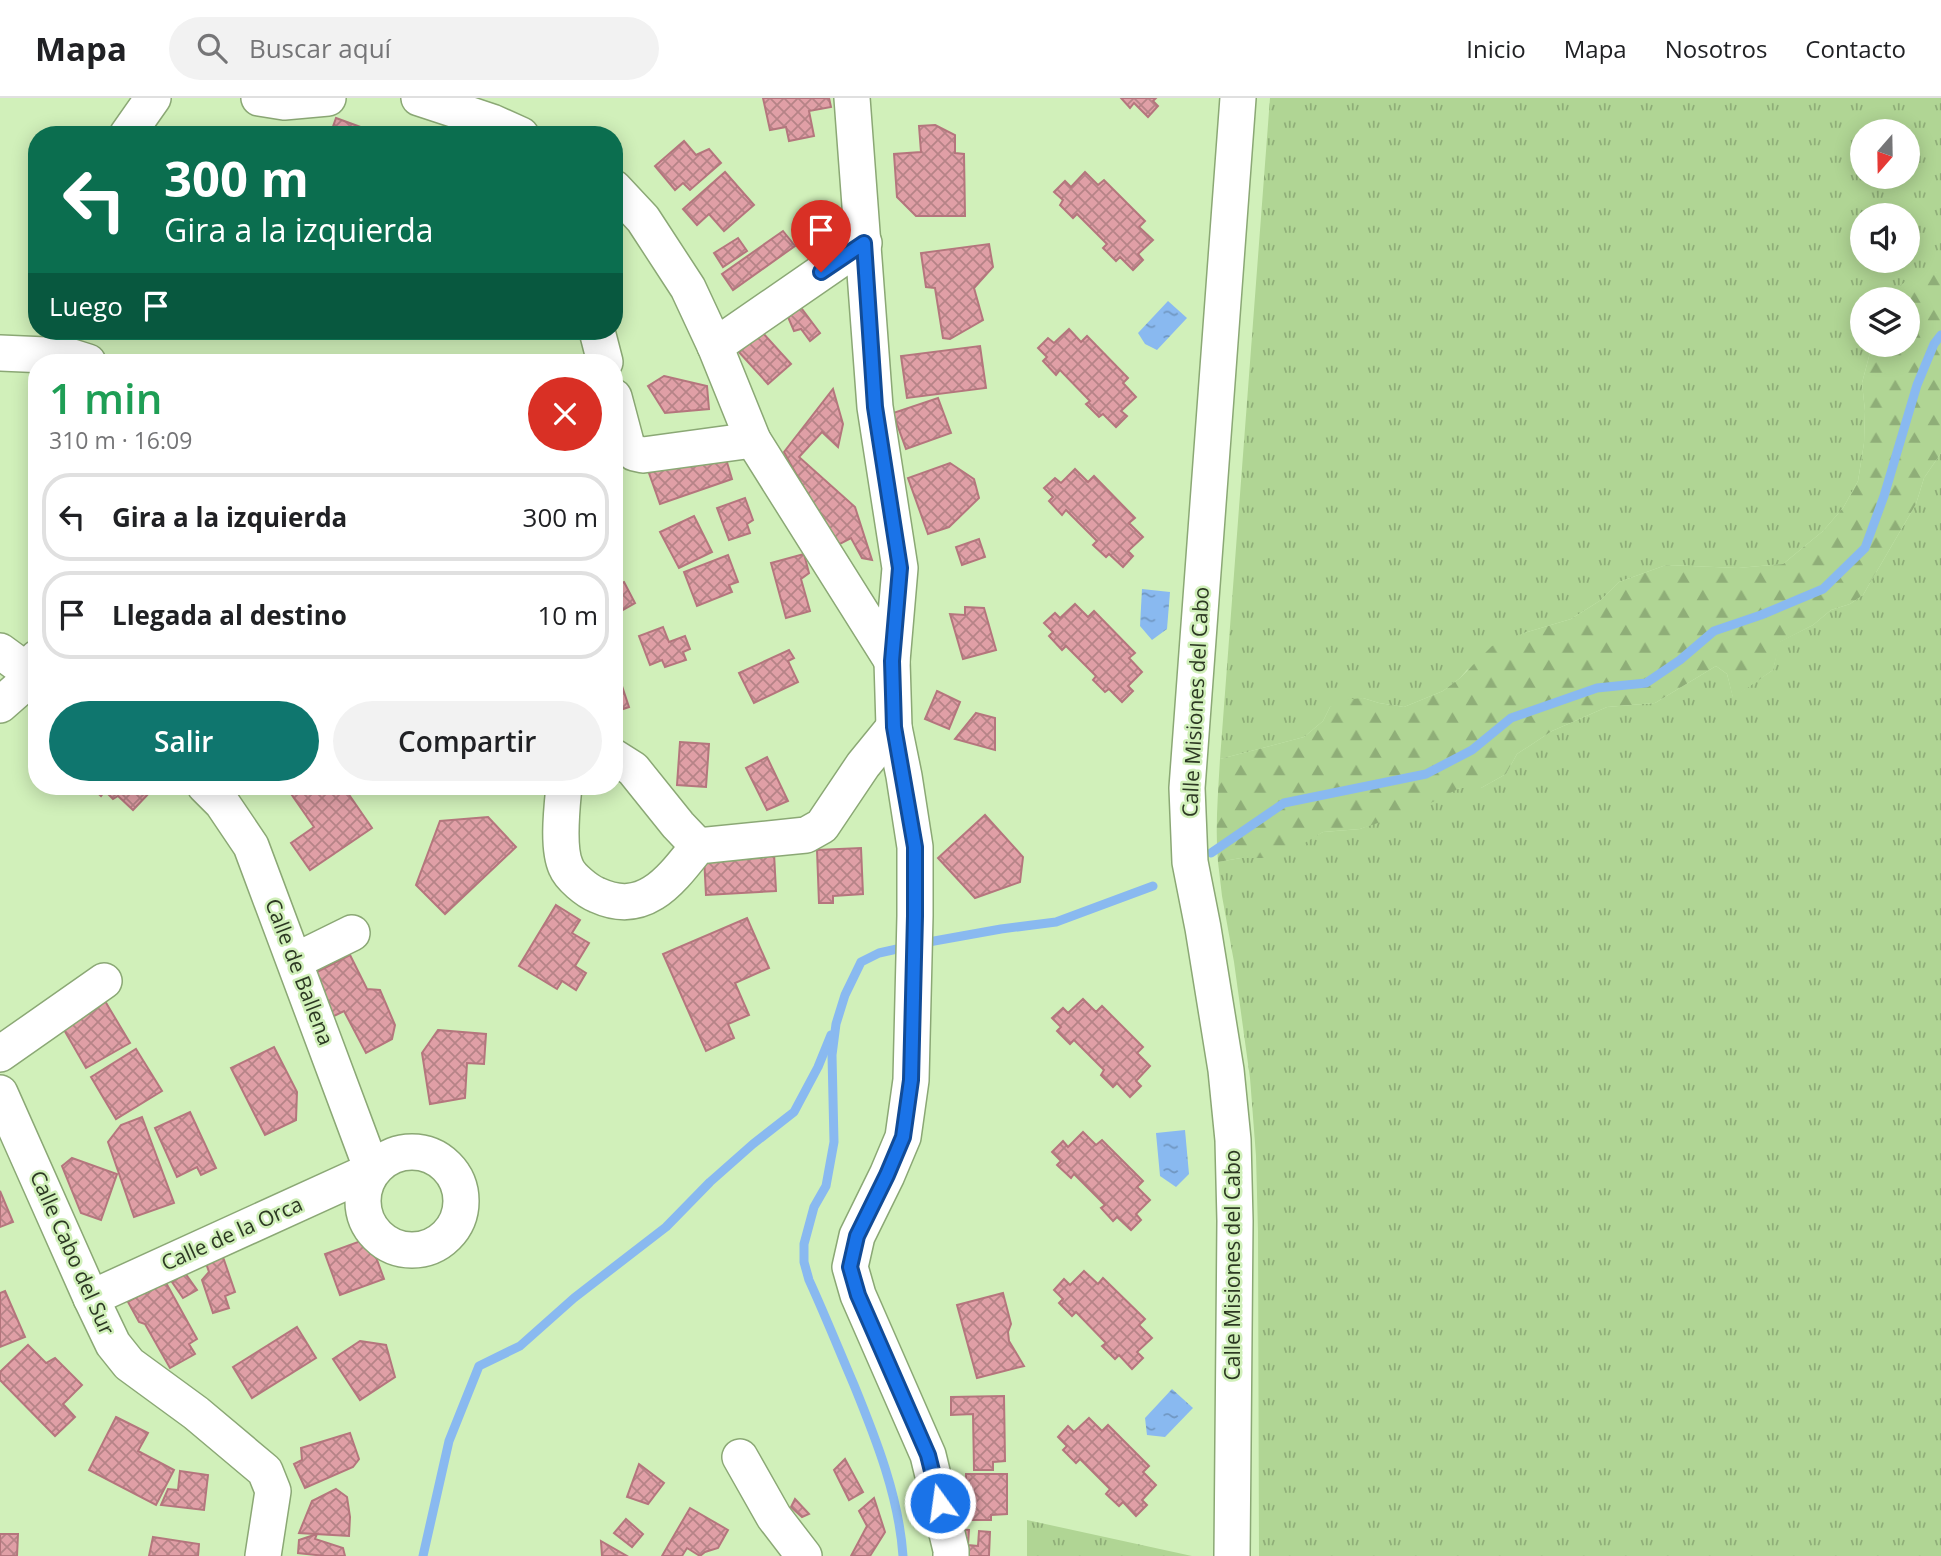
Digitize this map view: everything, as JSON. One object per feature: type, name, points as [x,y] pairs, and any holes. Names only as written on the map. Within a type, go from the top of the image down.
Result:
[{"type":"street","points":[[133,126],[153,98]]},
{"type":"street","points":[[259,98],[284,103],[328,98]]},
{"type":"street","points":[[419,98],[501,126]]},
{"type":"street","points":[[852,98],[875,407],[900,568],[892,661],[894,727],[915,847],[915,916],[911,1080],[903,1137],[857,1236],[850,1267],[858,1295],[928,1455],[951,1556]]},
{"type":"street","name":"Calle Misiones del Cabo","points":[[1232,1556],[1235,1221],[1233,1140],[1226,1070],[1190,862],[1187,788],[1238,98]]},
{"type":"street","points":[[623,198],[643,219],[688,288],[715,346],[752,440],[892,661]]},
{"type":"street","points":[[715,346],[864,243]]},
{"type":"street","points":[[0,353],[74,353]]},
{"type":"street","points":[[623,431],[627,446],[634,453],[643,455],[752,440]]},
{"type":"street","points":[[0,651],[28,667]]},
{"type":"street","points":[[0,705],[28,678]]},
{"type":"street","points":[[563,795],[561,836],[566,868],[587,891],[609,901],[632,902],[657,892],[698,846],[806,835],[822,826],[863,765],[894,727]]},
{"type":"street","points":[[623,763],[633,769],[698,846]]},
{"type":"street","name":"Calle de Ballena","points":[[214,795],[251,846],[372,1170]]},
{"type":"street","points":[[295,961],[352,933]]},
{"type":"street","points":[[0,1054],[104,981]]},
{"type":"street","name":"Calle Cabo del Sur","points":[[0,1093],[113,1344],[130,1364],[196,1413],[265,1471],[273,1490],[263,1556]]},
{"type":"street","name":"Calle de la Orca","points":[[91,1298],[372,1170]]},
{"type":"street","points":[[740,1457],[774,1517],[804,1556]]},
{"type":"green space","points":[[1270,98],[1941,98],[1941,272],[1901,287],[1850,287],[1850,357],[1869,357],[1862,383],[1864,443],[1858,481],[1843,508],[1823,531],[1783,564],[1738,568],[1666,565],[1619,582],[1601,600],[1571,619],[1524,633],[1467,670],[1443,691],[1404,707],[1363,698],[1330,707],[1323,721],[1304,737],[1220,759]]},
{"type":"green space","points":[[1941,272],[1941,453],[1924,478],[1916,504],[1863,595],[1850,604],[1831,610],[1813,625],[1780,642],[1773,670],[1733,698],[1727,674],[1716,666],[1655,703],[1607,707],[1552,731],[1517,754],[1506,774],[1481,788],[1460,788],[1419,809],[1360,829],[1323,832],[1283,856],[1218,862],[1220,759],[1304,737],[1323,721],[1330,707],[1341,700],[1363,698],[1404,707],[1443,691],[1492,646],[1571,619],[1601,600],[1619,582],[1666,565],[1738,568],[1783,564],[1823,531],[1843,508],[1858,481],[1864,443],[1862,383],[1869,357],[1920,357],[1920,287],[1899,287],[1922,275]]},
{"type":"green space","points":[[1941,453],[1941,1556],[1259,1556],[1256,1156],[1250,1078],[1218,862],[1264,858],[1323,832],[1360,829],[1460,788],[1481,788],[1506,774],[1517,754],[1552,731],[1607,707],[1655,703],[1716,666],[1727,674],[1733,697],[1773,670],[1779,642],[1813,625],[1831,610],[1850,604],[1863,595],[1916,504],[1924,478]]},
{"type":"green space","points":[[1027,1520],[1192,1556],[1027,1556]]},
{"type":"water","points":[[1168,301],[1187,318],[1157,350],[1145,344],[1138,333]]},
{"type":"water","points":[[1142,589],[1170,592],[1167,629],[1152,640],[1140,626]]},
{"type":"water","points":[[1185,1130],[1189,1174],[1176,1187],[1160,1176],[1156,1133]]},
{"type":"water","points":[[1172,1389],[1193,1408],[1165,1437],[1147,1435],[1145,1418]]},
{"type":"building","points":[[763,98],[829,98],[831,107],[809,111],[814,136],[789,141],[786,127],[770,130]]},
{"type":"building","points":[[1121,98],[1156,98],[1153,101],[1158,106],[1148,117],[1134,103],[1130,108]]},
{"type":"building","points":[[336,118],[358,126],[333,126]]},
{"type":"building","points":[[935,125],[955,135],[955,153],[964,154],[965,216],[916,216],[897,197],[894,154],[921,152],[919,126]]},
{"type":"building","points":[[684,141],[696,155],[709,149],[721,163],[690,190],[683,183],[675,190],[655,166]]},
{"type":"building","points":[[725,172],[754,205],[724,231],[709,214],[697,225],[683,209]]},
{"type":"building","points":[[1085,172],[1098,185],[1104,180],[1145,221],[1139,227],[1153,240],[1138,254],[1143,260],[1133,270],[1120,257],[1116,261],[1103,248],[1107,244],[1077,214],[1073,218],[1060,205],[1063,200],[1054,192],[1065,181],[1071,187]]},
{"type":"building","points":[[783,231],[795,246],[733,290],[722,274]]},
{"type":"building","points":[[738,238],[747,251],[723,267],[714,253]]},
{"type":"building","points":[[989,244],[993,267],[974,288],[983,320],[950,339],[943,338],[935,288],[926,287],[921,253]]},
{"type":"building","points":[[795,305],[802,309],[820,333],[810,341],[801,329],[794,331],[785,310]]},
{"type":"building","points":[[1069,329],[1081,342],[1087,336],[1128,378],[1123,383],[1136,397],[1121,411],[1127,416],[1116,427],[1103,414],[1099,417],[1086,404],[1090,401],[1060,370],[1056,375],[1043,361],[1047,357],[1038,348],[1048,338],[1054,343]]},
{"type":"building","points":[[761,331],[791,364],[768,384],[738,351]]},
{"type":"building","points":[[980,346],[986,388],[907,398],[901,356]]},
{"type":"building","points":[[664,376],[707,386],[709,409],[665,413],[648,386]]},
{"type":"building","points":[[833,389],[843,424],[838,447],[822,432],[799,457],[855,507],[872,560],[862,558],[851,538],[836,546],[784,452]]},
{"type":"building","points":[[938,398],[951,433],[906,449],[893,413]]},
{"type":"building","points":[[706,453],[726,459],[732,479],[660,504],[649,473]]},
{"type":"building","points":[[950,463],[974,479],[979,498],[949,527],[928,534],[908,478]]},
{"type":"building","points":[[1075,469],[1088,482],[1094,476],[1135,518],[1129,523],[1143,537],[1128,551],[1133,556],[1123,567],[1109,554],[1106,557],[1093,545],[1097,541],[1066,510],[1062,515],[1049,501],[1053,497],[1044,488],[1055,478],[1061,483]]},
{"type":"building","points":[[745,498],[753,520],[747,524],[750,533],[729,540],[717,508]]},
{"type":"building","points":[[694,516],[712,552],[679,568],[660,532]]},
{"type":"building","points":[[979,539],[985,557],[962,565],[956,547]]},
{"type":"building","points":[[804,554],[809,573],[801,579],[810,611],[786,618],[771,563]]},
{"type":"building","points":[[728,555],[738,582],[729,585],[732,592],[697,606],[684,572]]},
{"type":"building","points":[[623,582],[635,603],[623,610]]},
{"type":"building","points":[[1075,604],[1088,617],[1094,611],[1135,653],[1129,658],[1142,672],[1128,686],[1133,691],[1122,702],[1109,689],[1105,692],[1093,680],[1096,676],[1066,646],[1062,650],[1049,636],[1053,632],[1044,623],[1055,613],[1060,618]]},
{"type":"building","points":[[965,607],[984,608],[996,650],[963,659],[950,614],[965,615]]},
{"type":"building","points":[[663,627],[669,642],[685,636],[690,649],[683,652],[686,660],[665,667],[662,660],[650,665],[639,636]]},
{"type":"building","points":[[789,650],[794,658],[788,661],[798,682],[754,703],[739,673]]},
{"type":"building","points":[[623,689],[629,707],[623,709]]},
{"type":"building","points":[[937,691],[960,702],[949,729],[925,719]]},
{"type":"building","points":[[976,713],[995,718],[995,750],[955,739]]},
{"type":"building","points":[[680,742],[709,744],[706,787],[677,785]]},
{"type":"building","points":[[767,757],[788,801],[767,810],[746,768]]},
{"type":"building","points":[[109,795],[147,795],[133,810],[118,796],[113,799]]},
{"type":"building","points":[[292,795],[349,795],[372,828],[310,870],[291,843],[314,827]]},
{"type":"building","points":[[985,815],[1023,857],[1020,882],[975,898],[938,858]]},
{"type":"building","points":[[488,817],[516,847],[445,914],[416,885],[440,821]]},
{"type":"building","points":[[861,848],[863,894],[833,896],[833,903],[819,903],[817,850]]},
{"type":"building","points":[[774,853],[776,891],[706,895],[704,857]]},
{"type":"building","points":[[556,905],[580,920],[572,933],[589,943],[575,966],[586,973],[576,990],[562,981],[557,989],[519,966]]},
{"type":"building","points":[[747,918],[769,968],[735,983],[749,1015],[728,1024],[734,1038],[706,1051],[663,954]]},
{"type":"building","points":[[350,955],[367,989],[380,990],[395,1025],[392,1039],[366,1053],[344,1011],[330,1018],[309,976]]},
{"type":"building","points":[[102,996],[130,1043],[86,1068],[59,1021]]},
{"type":"building","points":[[1083,999],[1096,1012],[1102,1006],[1143,1047],[1137,1053],[1150,1066],[1136,1081],[1141,1086],[1130,1097],[1117,1083],[1113,1087],[1101,1075],[1104,1070],[1074,1040],[1070,1044],[1057,1031],[1061,1027],[1052,1018],[1063,1008],[1068,1013]]},
{"type":"building","points":[[438,1030],[486,1034],[484,1064],[467,1063],[465,1098],[430,1104],[422,1053]]},
{"type":"building","points":[[274,1047],[297,1092],[296,1120],[265,1135],[231,1068]]},
{"type":"building","points":[[136,1049],[162,1091],[116,1119],[91,1077]]},
{"type":"building","points":[[190,1112],[216,1168],[201,1175],[197,1167],[177,1177],[155,1128]]},
{"type":"building","points":[[142,1117],[174,1203],[134,1217],[108,1142],[121,1125]]},
{"type":"building","points":[[1083,1132],[1096,1145],[1102,1140],[1143,1181],[1137,1187],[1150,1200],[1136,1214],[1141,1220],[1131,1230],[1117,1217],[1113,1221],[1101,1208],[1105,1205],[1074,1174],[1071,1178],[1057,1165],[1061,1161],[1052,1152],[1063,1141],[1068,1147]]},
{"type":"building","points":[[72,1158],[117,1174],[101,1220],[81,1213],[62,1166]]},
{"type":"building","points":[[0,1191],[13,1222],[0,1227]]},
{"type":"building","points":[[369,1238],[384,1279],[340,1295],[325,1254]]},
{"type":"building","points":[[223,1257],[235,1292],[225,1296],[229,1308],[213,1313],[202,1280],[209,1272],[206,1263]]},
{"type":"building","points":[[1084,1271],[1098,1284],[1103,1278],[1145,1319],[1139,1325],[1152,1338],[1137,1352],[1143,1358],[1132,1369],[1119,1355],[1115,1359],[1102,1346],[1106,1343],[1076,1312],[1072,1316],[1059,1303],[1063,1299],[1054,1290],[1064,1279],[1070,1285]]},
{"type":"building","points":[[185,1273],[197,1290],[183,1298],[172,1282]]},
{"type":"building","points":[[165,1281],[197,1339],[189,1344],[195,1354],[170,1368],[145,1324],[139,1322],[128,1302]]},
{"type":"building","points":[[5,1291],[25,1337],[0,1347],[0,1293]]},
{"type":"building","points":[[1003,1293],[1011,1324],[1009,1341],[1024,1366],[977,1378],[957,1305]]},
{"type":"building","points":[[297,1327],[316,1358],[252,1398],[233,1367]]},
{"type":"building","points":[[360,1341],[386,1345],[395,1377],[360,1400],[333,1359]]},
{"type":"building","points":[[28,1345],[46,1363],[55,1358],[82,1385],[63,1404],[75,1417],[55,1436],[0,1380],[0,1372]]},
{"type":"building","points":[[1004,1396],[1005,1461],[993,1462],[993,1470],[974,1470],[973,1414],[951,1415],[951,1397]]},
{"type":"building","points":[[116,1417],[148,1433],[138,1451],[174,1470],[156,1505],[89,1470]]},
{"type":"building","points":[[1089,1418],[1102,1431],[1108,1425],[1149,1466],[1143,1472],[1156,1485],[1142,1500],[1147,1505],[1136,1516],[1123,1502],[1119,1506],[1106,1494],[1110,1489],[1080,1459],[1076,1463],[1063,1450],[1067,1446],[1058,1437],[1068,1426],[1074,1432]]},
{"type":"building","points":[[350,1433],[359,1459],[353,1467],[305,1488],[294,1464],[302,1460],[301,1448]]},
{"type":"building","points":[[845,1459],[863,1492],[849,1500],[834,1470]]},
{"type":"building","points":[[639,1464],[664,1483],[648,1504],[627,1497]]},
{"type":"building","points":[[180,1471],[208,1475],[204,1510],[161,1505],[168,1489],[178,1490]]},
{"type":"building","points":[[966,1474],[1007,1474],[1007,1514],[991,1515],[991,1520],[966,1520]]},
{"type":"building","points":[[336,1489],[347,1497],[349,1536],[299,1533],[312,1501]]},
{"type":"building","points":[[874,1498],[885,1532],[870,1556],[851,1556],[867,1526],[859,1511]]},
{"type":"building","points":[[795,1499],[809,1514],[802,1517],[791,1507]]},
{"type":"building","points":[[690,1508],[728,1530],[718,1548],[700,1556],[687,1548],[682,1556],[662,1556]]},
{"type":"building","points":[[626,1519],[643,1534],[632,1547],[614,1533]]},
{"type":"building","points":[[956,1529],[969,1530],[968,1545],[978,1546],[979,1531],[990,1532],[989,1556],[955,1556]]},
{"type":"building","points":[[0,1534],[18,1534],[17,1556],[0,1556]]},
{"type":"building","points":[[317,1534],[315,1539],[343,1548],[345,1556],[298,1553],[299,1540]]},
{"type":"building","points":[[153,1537],[199,1544],[198,1556],[149,1556]]},
{"type":"building","points":[[601,1541],[627,1556],[602,1556]]},
{"type":"waterway","points":[[1211,853],[1284,803],[1426,774],[1472,750],[1511,718],[1597,688],[1646,683],[1680,660],[1714,631],[1823,589],[1865,548],[1884,496],[1917,385],[1934,344],[1941,335]]},
{"type":"waterway","points":[[923,943],[1056,922],[1153,886]]},
{"type":"waterway","points":[[903,1556],[892,1490],[854,1385],[809,1280],[804,1262],[804,1244],[814,1207],[826,1186],[834,1142],[832,1055],[836,1024],[845,995],[861,962],[879,953],[906,947]]},
{"type":"waterway","points":[[423,1556],[449,1441],[479,1366],[520,1346],[574,1298],[666,1227],[710,1182],[794,1112],[818,1067],[831,1035]]},
{"type":"route","points":[[821,272],[864,243],[875,407],[900,568],[892,661],[894,727],[915,847],[911,1080],[903,1137],[857,1236],[850,1267],[858,1295],[928,1455],[940,1503]]}]
